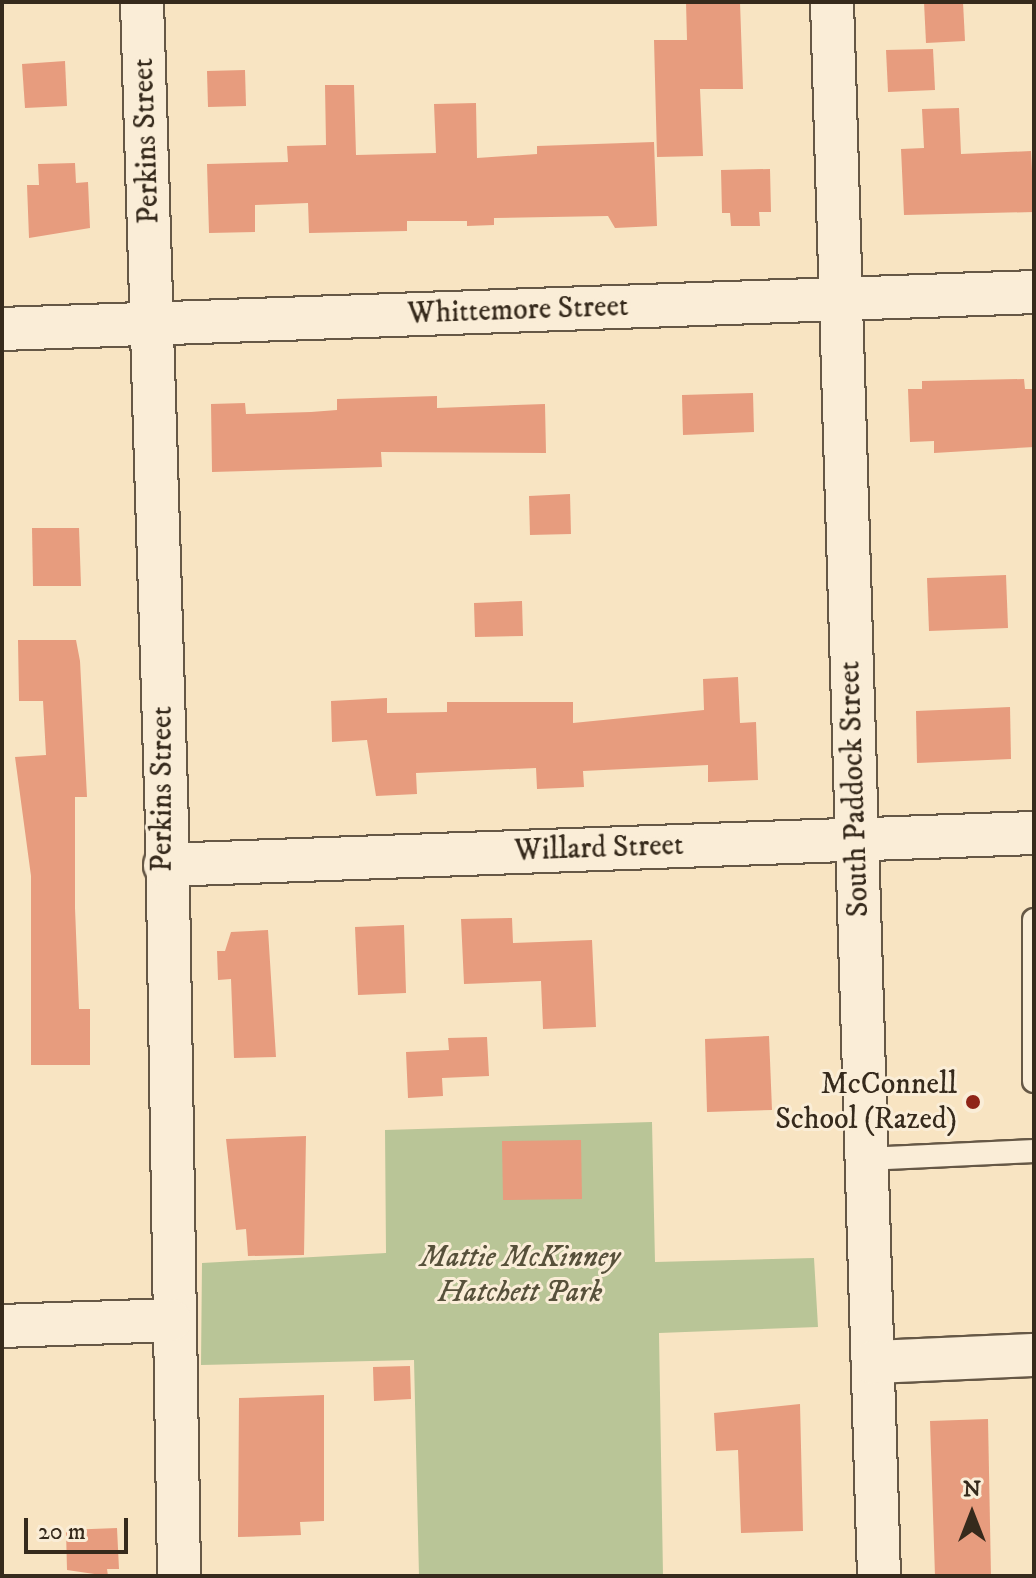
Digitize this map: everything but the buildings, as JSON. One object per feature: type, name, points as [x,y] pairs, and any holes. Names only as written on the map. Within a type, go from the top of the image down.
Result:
[{"type":"street","name":"Perkins Street","points":[[142,2],[165,865],[170,1320],[179,1576]]},
{"type":"street","name":"South Paddock Street","points":[[832,2],[879,1576]]},
{"type":"street","name":"Whittemore Street","points":[[2,329],[1034,292]]},
{"type":"street","name":"Willard Street","points":[[165,865],[1034,833]]},
{"type":"street","points":[[2,1326],[170,1320]]},
{"type":"street","points":[[873,1362],[1034,1355]]},
{"type":"lane","points":[[1034,920],[1034,1081]]},
{"type":"lane","points":[[866,1159],[1034,1151]]},
{"type":"green space","name":"Mattie McKinney Hatchett Park","points":[[652,1122],[655,1262],[814,1258],[818,1327],[659,1333],[663,1576],[419,1576],[414,1360],[201,1365],[202,1263],[386,1253],[385,1130]]},
{"type":"place","name":"McConnell School (Razed)","points":[[973,1102]]}]
